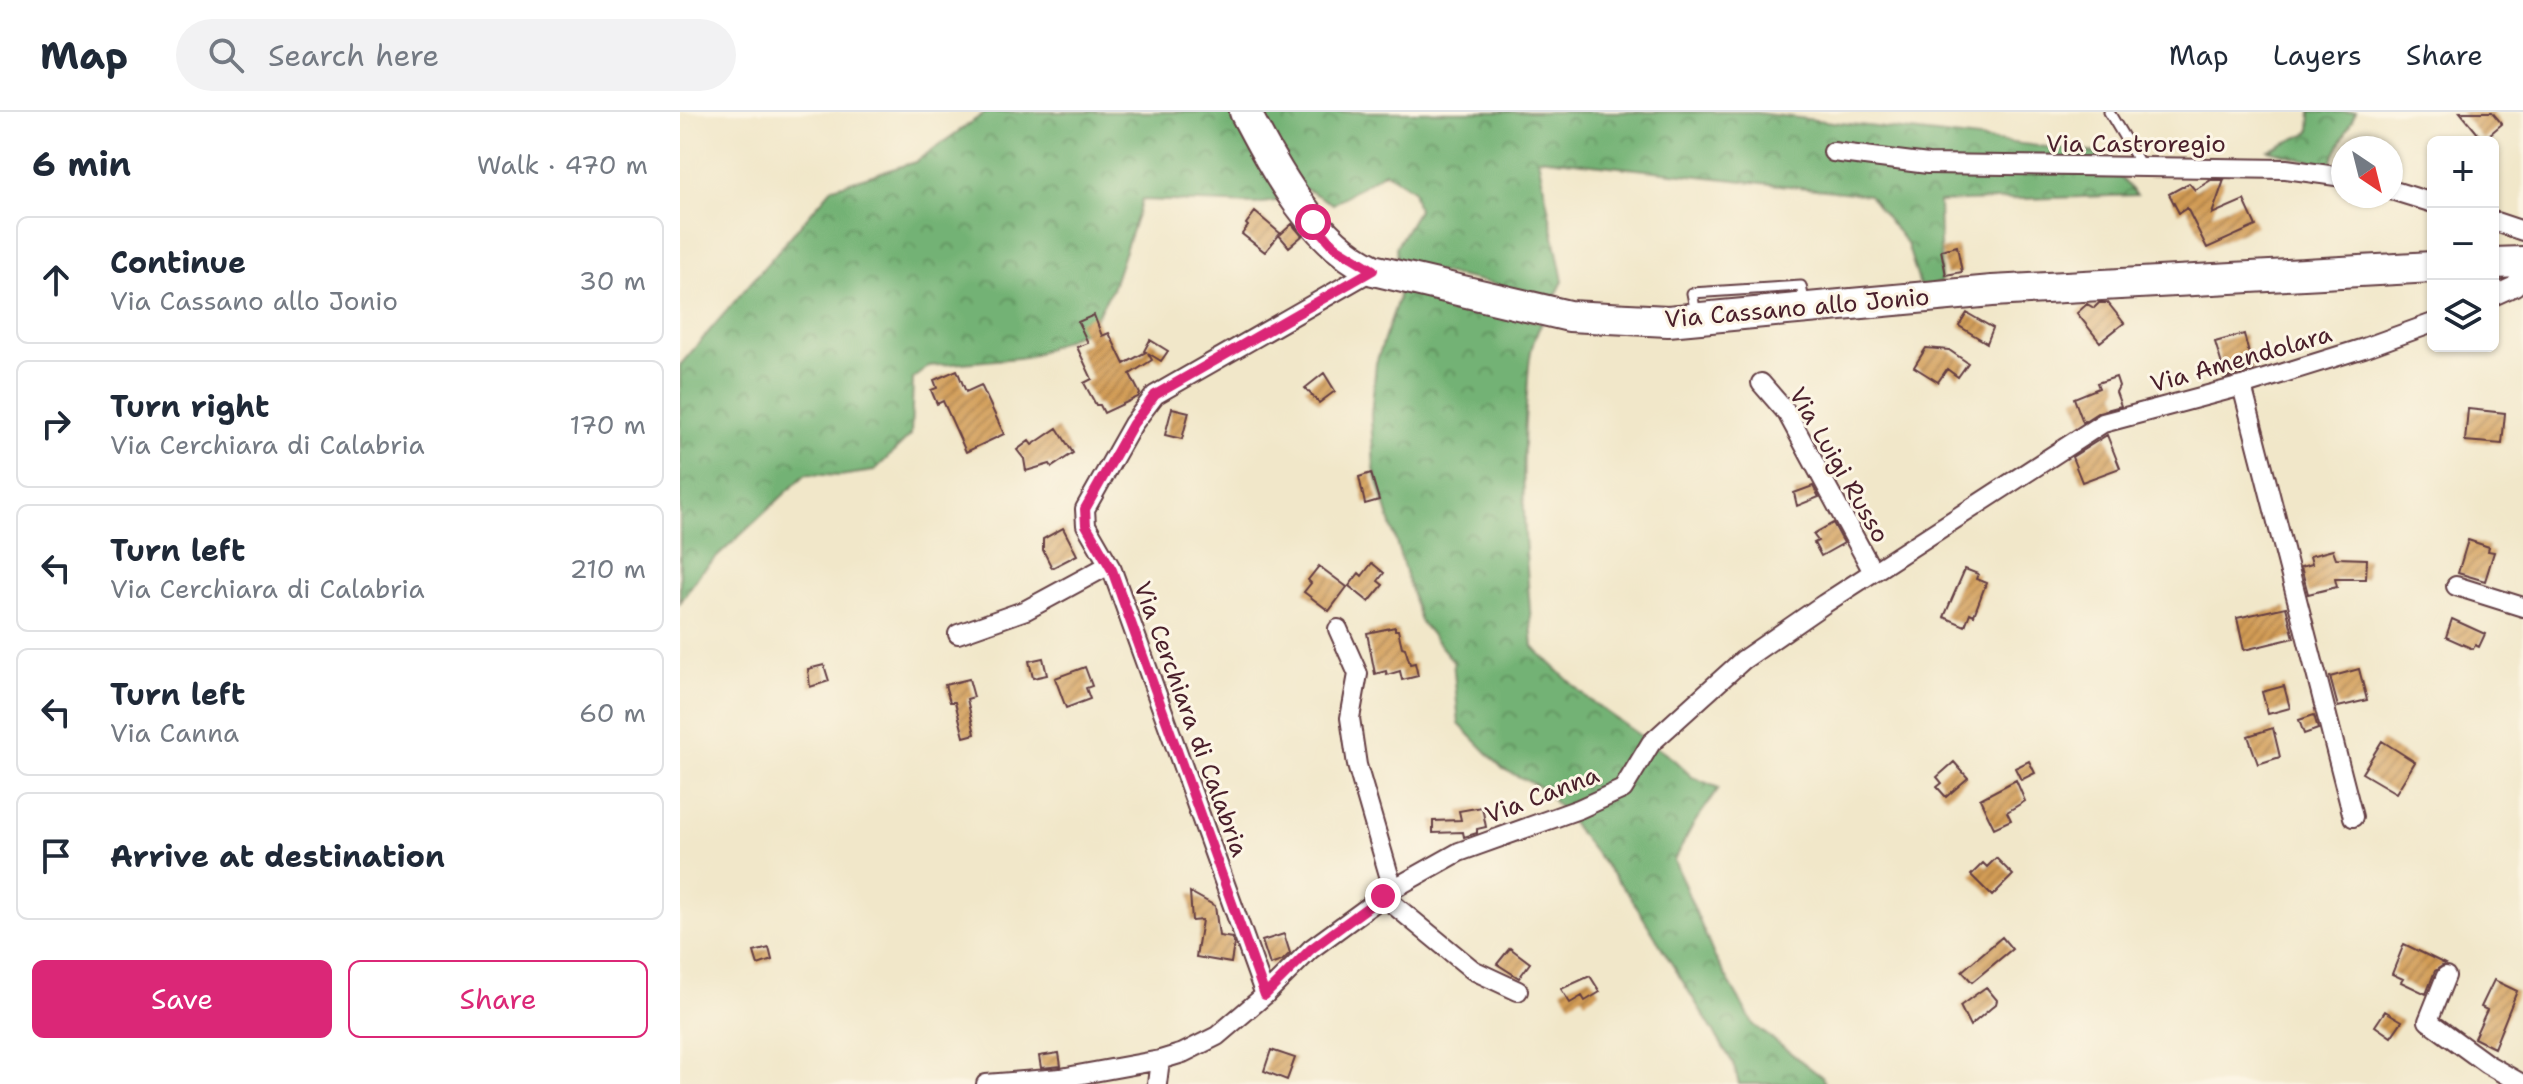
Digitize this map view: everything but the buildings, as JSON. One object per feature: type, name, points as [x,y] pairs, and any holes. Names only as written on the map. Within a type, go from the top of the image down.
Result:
[{"type":"main road","name":"Via Cassano allo Jonio","points":[[1245,112],[1296,197],[1334,246],[1373,270],[1569,316],[1668,321],[1992,291],[2427,267]]},
{"type":"street","name":"Via Castroregio","points":[[1833,152],[1928,164],[2286,169],[2331,175]]},
{"type":"street","points":[[2403,194],[2427,201]]},
{"type":"street","points":[[2499,223],[2523,231]]},
{"type":"street","points":[[2499,293],[2515,286],[2522,276],[2512,262]]},
{"type":"street","name":"Via Cerchiara di Calabria","points":[[1265,995],[1109,565],[1086,525],[1085,509],[1133,424],[1155,395],[1373,270]]},
{"type":"street","name":"Via Amendolara","points":[[2065,446],[2103,423],[2242,386],[2427,325]]},
{"type":"street","name":"Via Luigi Russo","points":[[1761,383],[1787,413],[1873,572]]},
{"type":"street","points":[[2242,386],[2353,817]]},
{"type":"street","name":"Via Canna","points":[[986,1084],[1061,1078],[1160,1060],[1183,1053],[1217,1036],[1265,995],[1311,949],[1388,893],[1459,852],[1579,809],[1623,789],[1651,743],[1743,660],[2065,446]]},
{"type":"street","points":[[958,634],[1026,610],[1109,565]]},
{"type":"street","points":[[2456,586],[2523,607]]},
{"type":"street","points":[[1338,629],[1358,674],[1350,718],[1357,765],[1388,893],[1473,970],[1518,991]]},
{"type":"street","points":[[2446,976],[2428,1021],[2487,1064],[2522,1084]]},
{"type":"street","points":[[1157,1084],[1160,1060]]},
{"type":"lane","points":[[2109,112],[2142,167]]},
{"type":"green space","points":[[986,112],[1748,112],[2098,153],[2137,195],[1939,202],[1941,282],[1921,289],[1907,244],[1869,195],[1538,158],[1563,281],[1555,297],[1397,263],[1396,247],[1418,210],[1413,190],[1385,172],[1333,204],[1306,189],[1282,200],[1256,204],[1142,200],[1112,289],[1089,329],[1029,357],[929,366],[913,379],[911,435],[874,471],[840,476],[806,474],[701,572],[680,603],[680,365],[833,187],[915,162]]},
{"type":"green space","points":[[2311,112],[2356,112],[2344,136],[2331,136],[2329,166],[2269,150],[2310,132]]},
{"type":"green space","points":[[1399,288],[1542,323],[1530,357],[1524,458],[1526,552],[1533,647],[1588,699],[1673,759],[1692,777],[1719,788],[1693,825],[1674,860],[1714,956],[1754,1025],[1822,1077],[1825,1084],[1739,1084],[1733,1063],[1630,896],[1544,789],[1503,769],[1459,724],[1453,661],[1420,621],[1374,469],[1371,415],[1376,363]]},
{"type":"route","points":[[1313,222],[1334,246],[1373,270],[1155,395],[1133,424],[1085,509],[1086,525],[1112,570],[1265,995],[1311,949],[1383,896]]}]
